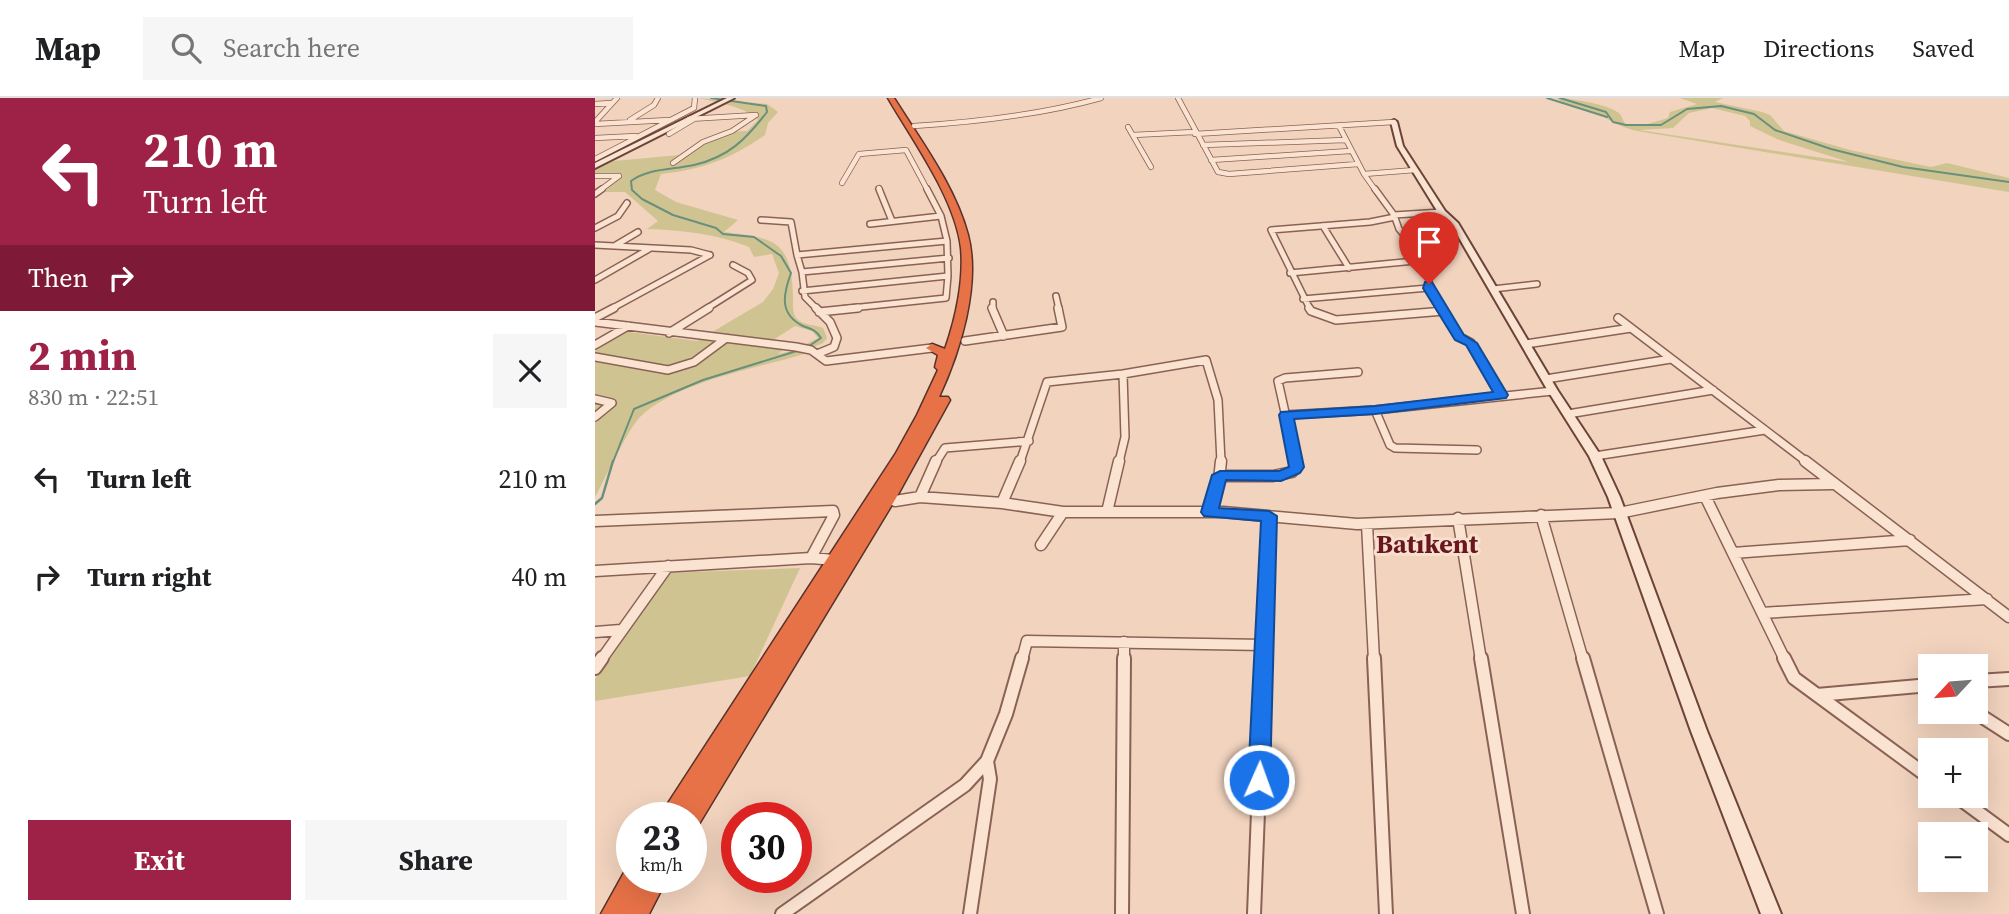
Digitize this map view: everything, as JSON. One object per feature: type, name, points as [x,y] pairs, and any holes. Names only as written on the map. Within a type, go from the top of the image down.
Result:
[{"type":"highway","points":[[680,802],[897,464],[944,374],[956,340],[964,296],[966,249],[949,200],[891,98]]},
{"type":"highway","points":[[700,802],[924,437],[958,365],[965,341],[975,290],[974,243],[961,206],[898,98]]},
{"type":"highway","points":[[932,348],[947,341],[957,306],[966,249]]},
{"type":"highway","points":[[897,464],[944,359],[945,352],[932,348]]},
{"type":"highway","points":[[613,914],[625,893]]},
{"type":"highway","points":[[636,914],[647,893]]},
{"type":"street","points":[[595,123],[618,98]]},
{"type":"street","points":[[628,121],[655,104],[658,98]]},
{"type":"street","points":[[595,163],[695,108],[695,98]]},
{"type":"street","points":[[595,163],[725,98]]},
{"type":"street","points":[[669,134],[715,103],[731,98]]},
{"type":"street","points":[[914,125],[973,121],[1065,109],[1101,98]]},
{"type":"street","points":[[1178,98],[1218,172],[1229,174],[1358,164]]},
{"type":"street","points":[[595,104],[611,103]]},
{"type":"street","points":[[595,163],[692,119],[756,115],[732,131],[703,142],[673,163]]},
{"type":"street","points":[[595,123],[671,120]]},
{"type":"street","points":[[1133,135],[1394,122],[1400,146],[1442,212],[1454,222],[1549,385],[1595,456],[1772,914]]},
{"type":"street","points":[[1339,126],[1364,174],[1395,216],[1399,229],[1425,260],[1430,273],[1428,288],[1460,337],[1471,343],[1501,395]]},
{"type":"street","points":[[1128,127],[1151,167]]},
{"type":"street","points":[[595,138],[642,136]]},
{"type":"street","points":[[1202,145],[1345,140]]},
{"type":"street","points":[[818,312],[946,299],[949,258],[941,216],[906,150],[859,154],[842,183]]},
{"type":"street","points":[[1211,160],[1350,151]]},
{"type":"street","points":[[1364,174],[1415,170]]},
{"type":"street","points":[[595,177],[619,176],[595,194]]},
{"type":"street","points":[[879,188],[892,221]]},
{"type":"street","points":[[595,228],[618,216],[627,203]]},
{"type":"street","points":[[1442,212],[1271,230],[1310,310],[1336,320],[1444,311]]},
{"type":"street","points":[[870,224],[941,216]]},
{"type":"street","points":[[761,220],[790,222],[802,272],[802,291],[829,322],[837,338],[834,347],[814,352]]},
{"type":"street","points":[[1323,226],[1349,268]]},
{"type":"street","points":[[615,246],[638,232]]},
{"type":"street","points":[[797,255],[947,241]]},
{"type":"street","points":[[595,245],[691,250],[710,255],[595,320]]},
{"type":"street","points":[[595,280],[651,248]]},
{"type":"street","points":[[802,272],[949,258]]},
{"type":"street","points":[[1290,273],[1425,260]]},
{"type":"street","points":[[669,333],[752,279],[748,273],[733,265]]},
{"type":"street","points":[[802,291],[948,276]]},
{"type":"street","points":[[1493,289],[1537,284]]},
{"type":"street","points":[[1303,299],[1428,288]]},
{"type":"street","points":[[965,341],[1062,327],[1056,296]]},
{"type":"street","points":[[993,302],[992,308],[1004,336]]},
{"type":"street","points":[[1618,318],[2009,617]]},
{"type":"street","points":[[595,320],[669,333],[796,347],[814,352],[826,360],[932,348]]},
{"type":"street","points":[[595,345],[628,326]]},
{"type":"street","points":[[1526,344],[1631,328]]},
{"type":"street","points":[[595,357],[668,370],[694,362],[725,339]]},
{"type":"street","points":[[1286,415],[1375,410],[1501,395],[1671,359]]},
{"type":"street","points":[[1002,503],[1029,441],[1047,382],[1207,361],[1216,386],[1220,475],[1209,512]]},
{"type":"street","points":[[1220,475],[1281,476],[1295,470],[1297,467],[1278,384],[1281,379],[1358,372]]},
{"type":"street","points":[[1107,512],[1125,437],[1123,374]]},
{"type":"street","points":[[1568,414],[1713,390]]},
{"type":"street","points":[[595,399],[612,403],[595,417]]},
{"type":"street","points":[[1375,410],[1390,445],[1395,448],[1463,453],[1477,450]]},
{"type":"street","points":[[1595,456],[1765,430]]},
{"type":"street","points":[[920,497],[939,455],[945,448],[1029,441]]},
{"type":"street","points":[[886,502],[920,497],[1002,503],[1063,512],[1209,512],[1367,524],[1619,513],[1779,485],[1832,484]]},
{"type":"street","points":[[1705,496],[1794,678],[1918,769]]},
{"type":"street","points":[[595,531],[598,521],[833,512],[834,516],[811,558]]},
{"type":"street","points":[[1041,545],[1063,512]]},
{"type":"street","points":[[1541,515],[1657,914]]},
{"type":"street","points":[[1254,914],[1269,516]]},
{"type":"street","points":[[1458,518],[1523,914]]},
{"type":"street","points":[[1367,524],[1387,914]]},
{"type":"street","points":[[1733,553],[1910,540]]},
{"type":"street","points":[[595,571],[811,558],[834,560]]},
{"type":"street","points":[[595,668],[668,566]]},
{"type":"street","points":[[1762,613],[1987,600]]},
{"type":"street","points":[[595,632],[621,630]]},
{"type":"street","points":[[782,914],[965,785],[986,761],[1006,714],[1027,641],[1264,645]]},
{"type":"street","points":[[1122,914],[1124,642]]},
{"type":"street","points":[[1988,680],[2009,679]]},
{"type":"street","points":[[1817,695],[1918,686]]},
{"type":"street","points":[[1988,720],[2009,734]]},
{"type":"street","points":[[969,914],[990,779],[986,761]]},
{"type":"street","points":[[1972,808],[2009,835]]},
{"type":"shaded area","points":[[699,98],[767,104],[778,112],[768,123],[765,135],[716,162],[661,174],[655,190],[676,202],[738,220],[724,232],[768,240],[777,246],[789,264],[795,317],[803,323],[823,328],[827,338],[823,343],[801,352],[804,354],[696,385],[656,405],[635,423],[595,497],[595,342],[615,330],[697,341],[763,302],[773,289],[779,273],[772,254],[754,257],[749,247],[724,239],[647,229],[658,221],[625,192],[604,192],[623,174],[595,176],[595,170],[614,161],[679,155],[725,132],[747,131],[758,120],[739,108]],"holes":[[[795,326],[812,331],[818,338],[792,351],[778,354],[784,349],[773,340]]]},
{"type":"shaded area","points":[[1556,98],[1578,100],[1615,110],[1625,124],[1648,124],[1668,118],[1670,112],[1697,104],[1680,98],[1723,98],[1715,102],[1762,112],[1770,115],[1784,131],[1850,150],[1931,167],[1947,163],[2009,178],[2009,192],[1637,131]],"holes":[[[1712,108],[1745,116],[1750,121],[1750,126],[1779,140],[1849,162],[1639,130],[1673,128],[1689,113]]]},
{"type":"shaded area","points":[[800,568],[750,676],[595,701],[595,679],[663,573]]},
{"type":"waterway","points":[[711,98],[766,106],[767,112],[752,131],[727,152],[706,162],[645,174],[631,181],[632,190],[642,199],[673,215],[716,228],[723,234],[754,237],[781,256],[791,273],[785,296],[787,310],[795,321],[815,331],[821,338],[809,346]]},
{"type":"waterway","points":[[1547,98],[1607,117]]},
{"type":"waterway","points":[[1560,98],[1606,112],[1613,122],[1626,125],[1661,125],[1687,109],[1721,106],[1754,114],[1775,130],[1831,149],[1903,167],[2009,182]]},
{"type":"waterway","points":[[613,462],[634,409],[703,380],[800,350]]},
{"type":"waterway","points":[[595,504],[602,498],[613,461]]},
{"type":"district","name":"Batıkent","points":[[1427,544]]},
{"type":"route","points":[[1259,780],[1269,516],[1209,512],[1220,475],[1281,476],[1295,470],[1297,467],[1286,415],[1375,410],[1501,395],[1471,343],[1460,337],[1428,288],[1429,284]]}]
